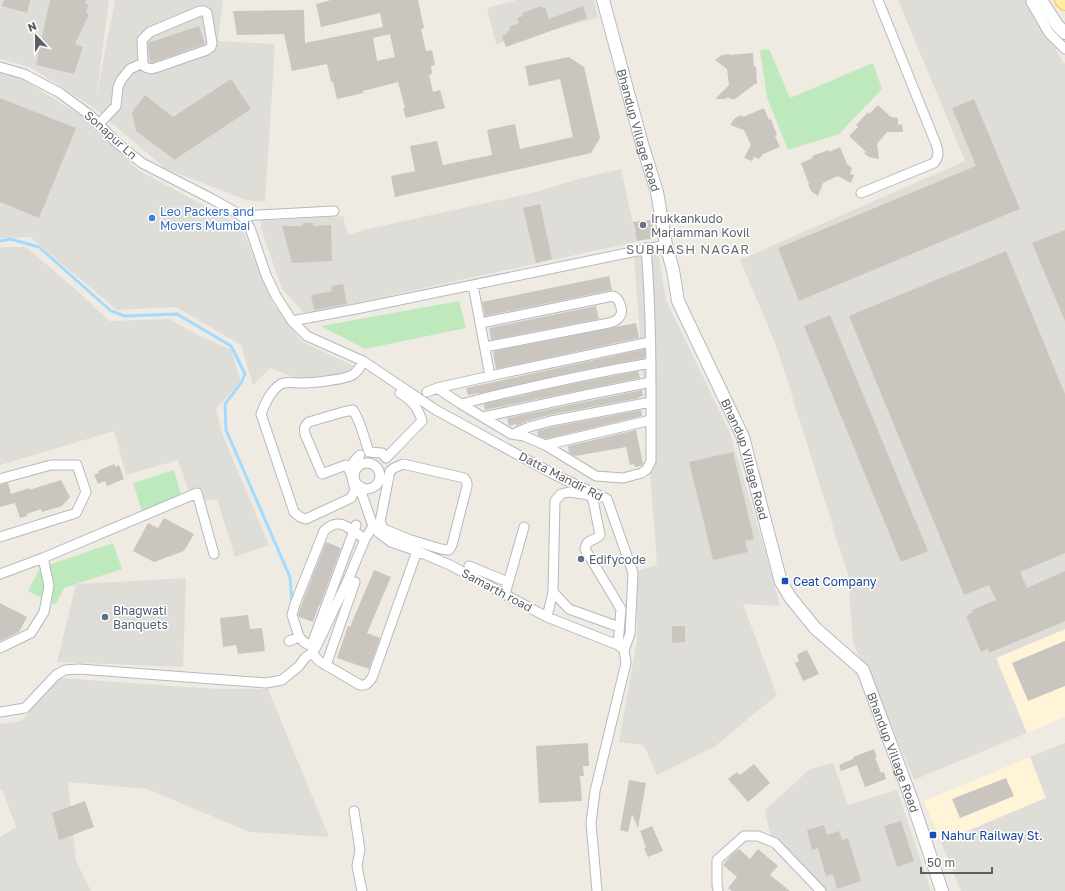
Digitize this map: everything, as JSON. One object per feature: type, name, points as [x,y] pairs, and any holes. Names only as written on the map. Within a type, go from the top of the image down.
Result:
[{"type":"main road","points":[[1062,0],[1065,3]]},
{"type":"street","name":"Bhandup Village Road","points":[[603,0],[642,144],[657,192],[678,301],[743,436],[781,582],[790,597],[815,628],[863,670],[911,798],[942,891]]},
{"type":"street","points":[[861,194],[934,163],[938,154],[936,144],[878,0]]},
{"type":"street","points":[[1031,0],[1049,33],[1065,49]]},
{"type":"street","points":[[1041,0],[1057,25],[1065,33]]},
{"type":"street","points":[[200,11],[207,13],[212,43],[211,47],[207,50],[151,69],[145,67],[143,63],[142,40],[150,32],[200,11]]},
{"type":"street","points":[[99,124],[116,106],[118,87],[121,80],[130,69],[143,63]]},
{"type":"street","name":"Sonapur Ln","points":[[0,67],[24,74],[60,93],[91,116],[116,142],[142,163],[242,216]]},
{"type":"street","points":[[242,216],[334,211]]},
{"type":"street","name":"Datta Mandir Rd","points":[[242,216],[250,228],[266,275],[276,296],[292,321],[307,336],[364,365],[436,410],[555,475],[608,499],[633,573],[630,634],[621,648],[626,662],[595,791],[591,823],[597,891]]},
{"type":"street","points":[[292,321],[666,245]]},
{"type":"street","points":[[437,388],[511,434],[524,436],[545,445],[596,476],[623,478],[642,473],[648,469],[651,460],[651,364],[650,290],[646,248]]},
{"type":"street","points":[[473,285],[490,376]]},
{"type":"street","points":[[480,323],[613,296],[617,297],[622,313],[615,321],[609,323],[485,347]]},
{"type":"street","points":[[427,392],[437,388],[490,376],[650,342]]},
{"type":"street","points":[[461,404],[516,390],[651,364]]},
{"type":"street","points":[[364,365],[410,399],[419,412],[422,422],[386,458],[382,453],[369,452],[359,422],[352,410],[309,422],[304,427],[305,434],[322,474],[346,465],[358,488],[351,498],[306,519],[300,517],[294,512],[261,414],[271,393],[283,383],[304,383],[343,378],[354,374],[364,365]]},
{"type":"street","points":[[483,417],[651,382]]},
{"type":"street","points":[[511,434],[551,421],[651,402]]},
{"type":"street","points":[[545,445],[651,420]]},
{"type":"street","points":[[373,464],[380,453]]},
{"type":"street","points":[[349,470],[351,464],[360,455]]},
{"type":"street","points":[[326,665],[365,539],[373,526],[358,488],[354,475],[358,467],[365,463],[373,464],[378,470],[378,482],[367,488],[358,488]]},
{"type":"street","points":[[402,464],[464,478],[468,484],[452,545],[449,550],[408,543],[384,528],[380,522],[390,471],[402,464]]},
{"type":"street","points":[[0,479],[51,465],[77,465],[86,492],[76,513],[0,537]]},
{"type":"street","points":[[547,617],[553,592],[555,500],[561,494],[569,492],[589,495],[593,500],[600,535],[597,539],[590,540],[586,544],[585,549],[621,609],[619,626],[621,648]]},
{"type":"street","points":[[0,574],[43,558],[197,493],[214,554]]},
{"type":"street","points":[[365,539],[355,529],[343,524],[334,524],[329,526],[324,531],[295,604],[292,616],[300,637],[310,652],[319,661],[360,685],[368,683],[372,678],[417,551]]},
{"type":"street","name":"Samarth road","points":[[373,526],[379,533],[391,542],[408,543],[417,551],[464,567],[505,594],[547,617],[621,648]]},
{"type":"street","points":[[505,594],[524,527]]},
{"type":"street","points":[[310,652],[355,529]]},
{"type":"street","points":[[0,648],[31,633],[44,612],[49,586],[43,558]]},
{"type":"street","points":[[464,567],[508,582]]},
{"type":"street","points":[[337,576],[351,581]]},
{"type":"street","points":[[0,712],[25,708],[56,675],[65,670],[79,669],[266,683],[282,680],[298,667],[316,647],[351,581]]},
{"type":"street","points":[[553,592],[569,609],[619,626]]},
{"type":"street","points":[[289,641],[300,637]]},
{"type":"street","points":[[354,811],[360,850],[356,866],[362,891]]},
{"type":"street","points":[[718,891],[717,860],[744,836],[758,836],[775,843],[821,891]]},
{"type":"shaded area","points":[[0,0],[109,0],[96,98],[115,0],[223,0],[218,41],[275,44],[265,202],[246,200],[166,169],[94,108],[30,67],[0,59]]},
{"type":"shaded area","points":[[517,0],[594,0],[598,18],[496,44],[487,8]]},
{"type":"shaded area","points":[[898,0],[1028,0],[1065,64],[1065,629],[996,658],[1027,733],[914,780],[883,705],[853,644],[848,575],[778,351],[740,260],[965,161]]},
{"type":"shaded area","points":[[0,72],[19,77],[91,122],[138,170],[242,228],[273,304],[301,341],[356,367],[350,375],[304,381],[270,368],[253,385],[241,345],[176,307],[117,310],[30,237],[0,238]]},
{"type":"shaded area","points":[[621,169],[637,242],[305,314],[282,289],[261,227],[261,221],[343,216],[348,235],[363,230],[536,192],[582,178]]},
{"type":"shaded area","points":[[0,247],[26,247],[80,293],[109,321],[169,319],[202,337],[231,350],[241,381],[216,409],[223,436],[269,545],[235,557],[217,499],[192,502],[178,460],[126,475],[114,431],[0,465]]},
{"type":"shaded area","points":[[658,251],[666,300],[730,433],[780,606],[743,604],[777,695],[714,747],[657,775],[644,745],[619,742],[637,640],[637,571],[657,565],[634,256]]},
{"type":"shaded area","points":[[186,578],[183,667],[57,662],[76,584]]},
{"type":"shaded area","points":[[1065,629],[1065,717],[1027,733],[996,658]]},
{"type":"shaded area","points":[[59,678],[218,689],[268,689],[329,837],[250,832],[147,789],[68,782],[76,861],[91,891],[0,891],[0,837],[16,827],[2,789],[0,790],[0,724],[21,721]]},
{"type":"shaded area","points":[[1065,743],[1065,891],[961,891],[941,842],[1046,798],[1030,757]]},
{"type":"shaded area","points":[[1030,757],[1047,798],[941,842],[924,801]]},
{"type":"shaded area","points":[[833,763],[848,805],[897,790],[931,891],[815,891],[773,849],[765,810],[810,769]]},
{"type":"green space","points":[[769,49],[790,98],[873,63],[882,89],[839,134],[788,150],[767,97],[760,50]]},
{"type":"green space","points":[[459,301],[466,328],[365,349],[321,326]]},
{"type":"green space","points":[[174,470],[183,502],[143,514],[133,483]]},
{"type":"green space","points":[[113,543],[122,569],[64,588],[55,605],[28,591],[40,568]]},
{"type":"building","points":[[4,0],[30,0],[27,13],[2,6]]},
{"type":"building","points":[[50,0],[86,0],[85,4],[88,4],[86,13],[89,14],[75,44],[83,47],[74,74],[36,65]]},
{"type":"building","points":[[331,0],[418,0],[424,28],[421,29],[426,51],[432,50],[435,65],[431,66],[432,74],[429,75],[433,92],[440,90],[445,108],[406,118],[398,82],[363,91],[363,93],[337,99],[327,64],[292,71],[284,34],[237,35],[233,11],[304,10],[305,43],[383,27],[380,13],[321,27],[316,4]],"holes":[[[390,34],[395,57],[377,61],[373,38]]]},
{"type":"building","points":[[541,6],[542,8],[545,7],[549,19],[583,6],[587,18],[506,47],[502,36],[507,34],[506,32],[510,30],[509,27],[519,23],[517,18],[523,16],[522,13]]},
{"type":"building","points":[[199,26],[205,44],[151,63],[148,43]]},
{"type":"building","points":[[753,53],[754,67],[756,66],[757,84],[735,99],[730,99],[728,97],[726,99],[715,99],[729,85],[727,69],[715,60],[722,55]]},
{"type":"building","points":[[569,57],[584,67],[600,138],[591,153],[395,197],[391,176],[415,171],[410,146],[437,141],[443,165],[492,155],[487,130],[515,124],[520,149],[573,137],[560,79],[529,86],[525,66]]},
{"type":"building","points":[[231,79],[251,109],[175,160],[136,131],[132,112],[145,95],[173,117]]},
{"type":"building","points":[[0,98],[76,128],[39,218],[0,202]]},
{"type":"building","points":[[974,99],[1020,209],[799,301],[778,248],[976,166],[952,108]]},
{"type":"building","points":[[878,105],[891,117],[898,118],[898,125],[902,124],[903,132],[887,132],[877,144],[879,159],[869,157],[864,153],[866,152],[849,136],[858,127],[856,125],[868,112],[869,114]]},
{"type":"building","points":[[764,108],[769,120],[771,119],[777,135],[775,136],[780,147],[763,154],[759,159],[754,157],[752,161],[744,158],[751,145],[744,130],[730,125],[735,118],[742,115],[743,117]]},
{"type":"building","points":[[840,147],[847,164],[852,168],[850,174],[854,175],[851,183],[838,176],[823,183],[818,196],[811,191],[801,163],[813,158],[812,156],[829,150],[829,152]]},
{"type":"building","points":[[540,204],[552,259],[536,263],[523,208]]},
{"type":"building","points":[[652,220],[655,238],[637,241],[633,222]]},
{"type":"building","points":[[303,223],[313,223],[313,226],[331,225],[332,261],[292,263],[282,226],[303,226]]},
{"type":"building","points":[[1065,230],[1065,321],[1032,243]]},
{"type":"building","points":[[1006,251],[1065,394],[1065,553],[1020,572],[1027,588],[1065,571],[1065,621],[989,653],[988,649],[981,652],[966,616],[973,612],[972,610],[996,600],[989,585],[964,595],[849,316]]},
{"type":"building","points":[[609,276],[612,290],[485,316],[482,302]]},
{"type":"building","points":[[343,284],[347,304],[314,310],[311,295],[332,291],[331,286]]},
{"type":"building","points":[[596,306],[599,319],[491,340],[489,328]]},
{"type":"building","points":[[830,315],[928,551],[901,562],[804,326]]},
{"type":"building","points":[[636,323],[639,338],[496,369],[493,353],[494,351]]},
{"type":"building","points":[[645,349],[645,358],[578,371],[478,394],[468,395],[466,388]]},
{"type":"building","points":[[638,371],[640,378],[485,410],[484,404],[557,387]]},
{"type":"building","points":[[642,390],[643,396],[639,398],[549,415],[527,421],[516,426],[516,424],[509,426],[507,418]]},
{"type":"building","points":[[641,410],[642,416],[546,439],[538,436],[537,431],[552,427]]},
{"type":"building","points":[[636,430],[643,464],[641,466],[635,467],[634,464],[630,465],[626,447],[575,456],[569,453],[568,446]]},
{"type":"building","points":[[733,452],[754,539],[745,541],[748,552],[713,560],[689,462]]},
{"type":"building","points":[[114,464],[115,467],[119,465],[124,479],[107,486],[105,481],[98,484],[94,475],[99,473],[98,471]]},
{"type":"building","points":[[61,480],[70,497],[62,506],[42,512],[41,509],[20,518],[15,503],[0,507],[0,485],[8,483],[11,494]]},
{"type":"building","points":[[164,518],[194,534],[184,551],[154,562],[133,551],[148,523],[158,528]]},
{"type":"building","points":[[326,542],[341,548],[313,622],[299,617],[298,615]]},
{"type":"building","points":[[374,570],[391,577],[367,633],[380,638],[369,669],[337,658],[348,626],[350,627]]},
{"type":"building","points":[[0,603],[27,617],[19,632],[0,641]]},
{"type":"building","points":[[248,615],[250,629],[262,628],[265,651],[238,654],[236,645],[223,647],[220,618]]},
{"type":"building","points":[[672,626],[685,626],[685,642],[672,643]]},
{"type":"building","points":[[1065,641],[1065,686],[1028,701],[1012,663]]},
{"type":"building","points":[[807,650],[819,674],[803,681],[795,663],[799,661],[797,656],[798,654]]},
{"type":"building","points":[[588,743],[589,766],[583,766],[584,776],[580,776],[582,801],[539,803],[536,746]]},
{"type":"building","points":[[874,749],[877,757],[875,757],[881,773],[884,772],[886,779],[865,787],[857,765],[841,771],[839,765],[853,759],[853,757]]},
{"type":"building","points":[[754,764],[770,783],[748,802],[728,779],[737,772],[740,775]]},
{"type":"building","points":[[1006,778],[1014,796],[960,818],[952,799]]},
{"type":"building","points":[[629,780],[646,783],[638,828],[632,814],[628,832],[620,830]]},
{"type":"building","points":[[85,801],[94,827],[59,840],[52,813]]},
{"type":"building","points":[[901,821],[914,861],[897,867],[884,826]]},
{"type":"building","points":[[824,825],[827,835],[839,831],[842,840],[848,838],[861,881],[837,889],[833,874],[826,876],[818,848],[812,850],[807,830]]},
{"type":"building","points":[[652,826],[663,851],[648,857],[640,831]]},
{"type":"building","points":[[739,849],[750,859],[758,849],[778,866],[770,875],[790,891],[732,891],[728,888],[737,877],[723,865],[732,854]]},
{"type":"waterway","points":[[0,241],[10,239],[39,247],[111,311],[125,316],[177,314],[231,346],[245,374],[241,383],[225,404],[226,430],[290,577],[292,602]]},
{"type":"place","name":"Leo Packers and Movers Mumbai","points":[[152,218]]},
{"type":"place","name":"Irukkankudo Mariamman Kovil","points":[[643,225]]},
{"type":"place","name":"Edifycode","points":[[581,559]]},
{"type":"place","name":"Ceat Company","points":[[785,581]]},
{"type":"place","name":"Bhagwati Banquets","points":[[105,617]]},
{"type":"place","name":"Nahur Railway St.","points":[[933,835]]},
{"type":"district","name":"SUBHASH NAGAR","points":[[688,249]]}]
